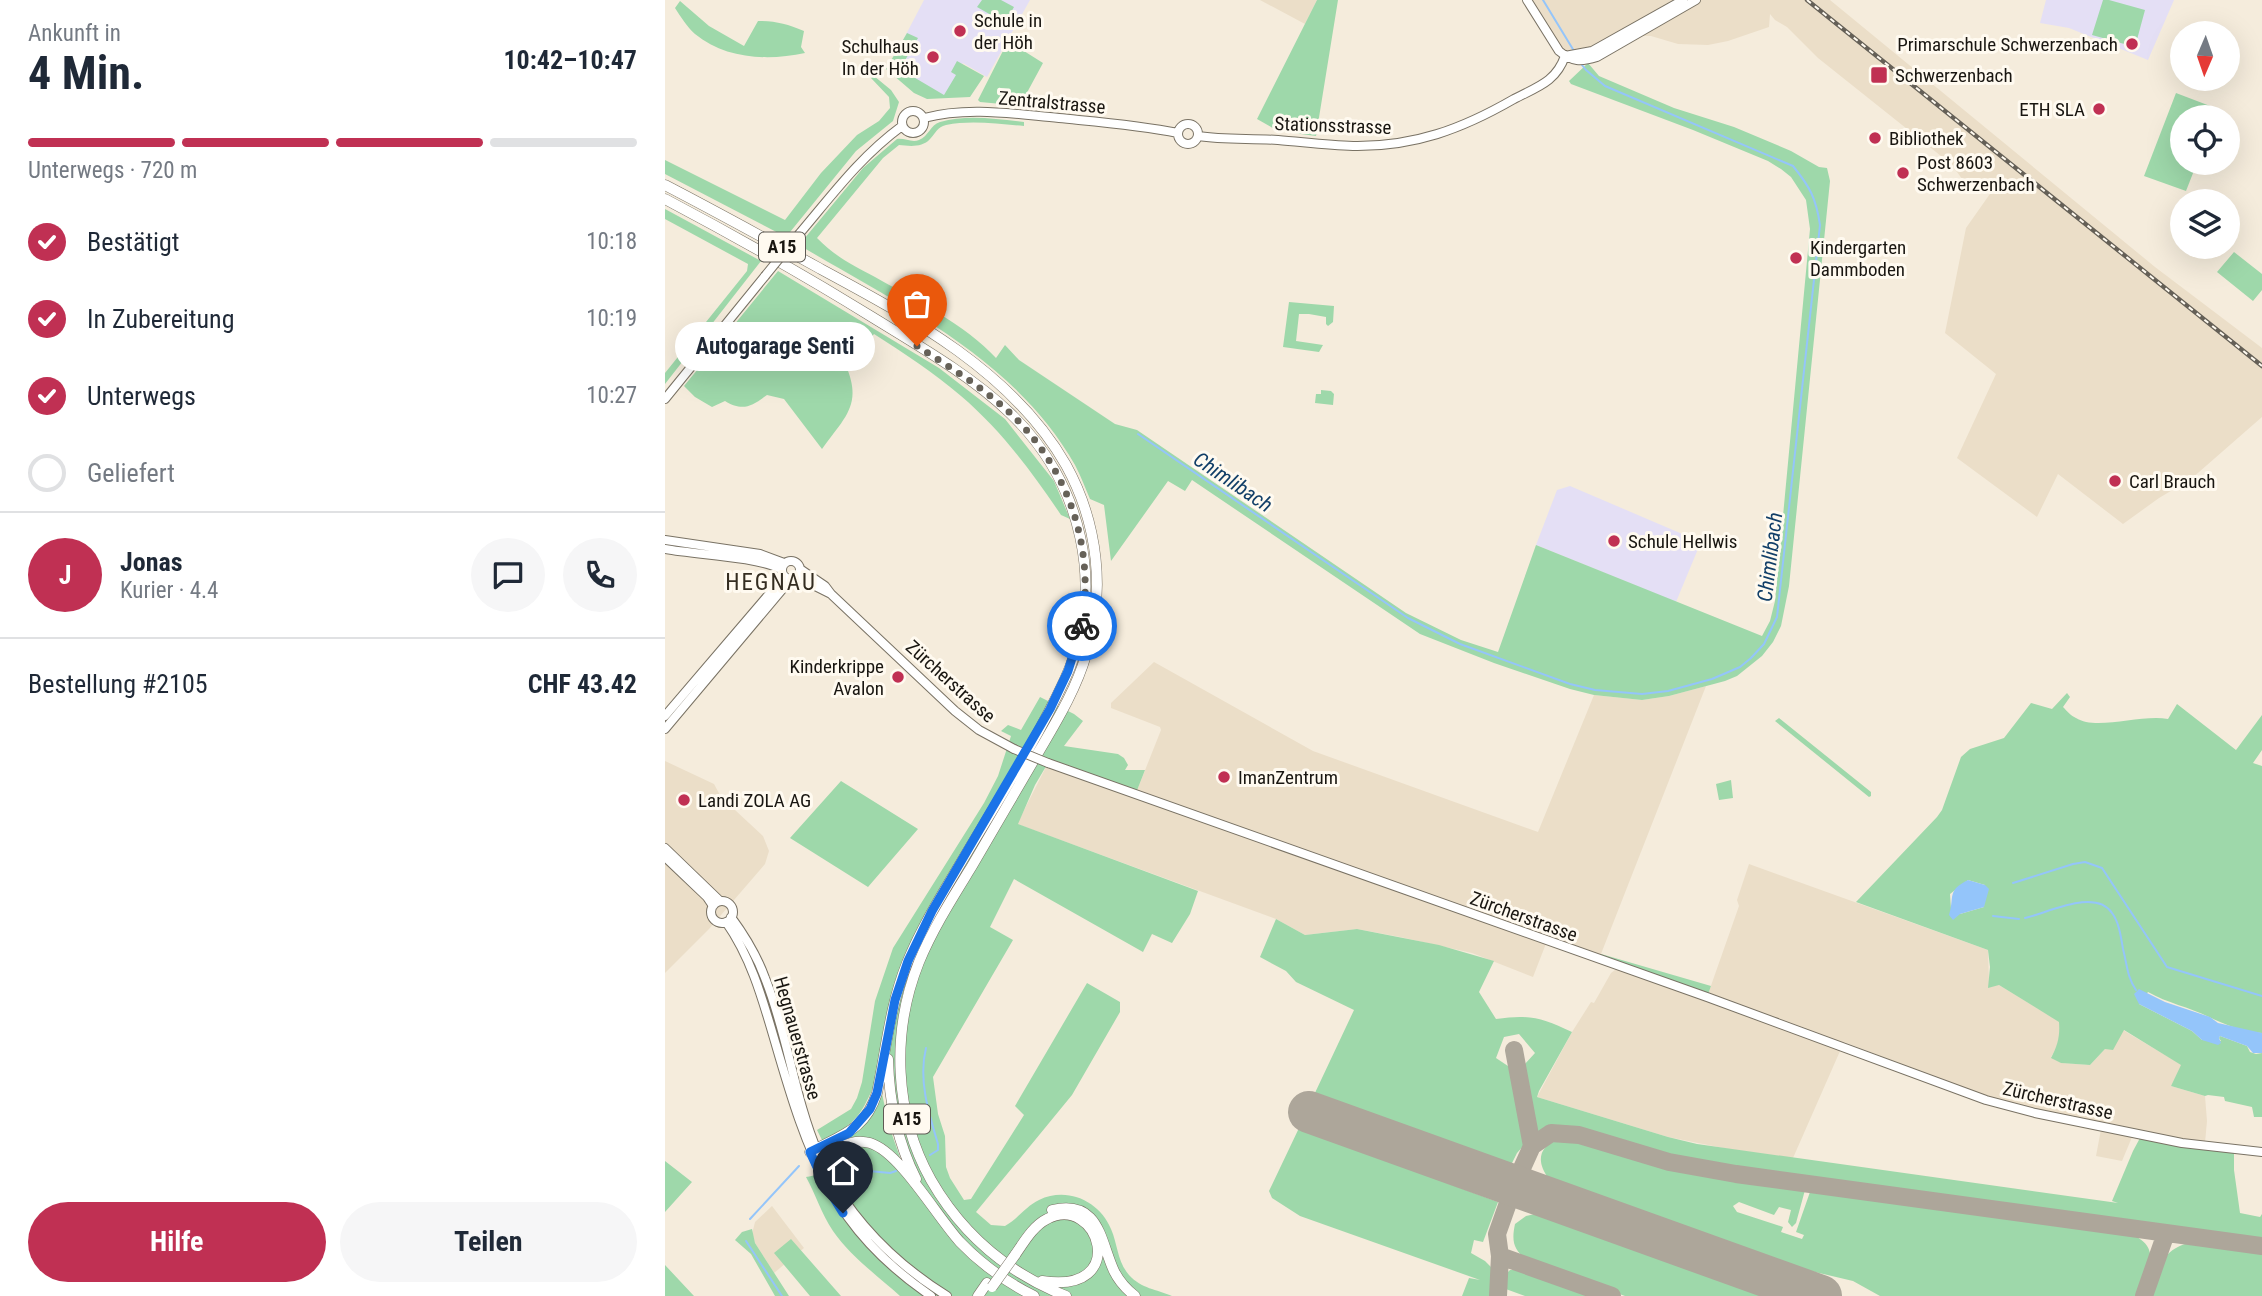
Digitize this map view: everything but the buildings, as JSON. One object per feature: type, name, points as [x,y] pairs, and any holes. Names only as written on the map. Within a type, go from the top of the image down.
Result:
[{"type":"highway","name":"A15","points":[[665,185],[898,312],[970,360],[1020,406],[1050,440],[1072,476],[1088,517],[1094,544],[1097,585],[1095,616],[1086,658],[1064,707],[924,951],[908,993],[900,1048],[906,1115],[914,1142],[928,1175],[950,1210],[973,1237],[1000,1260],[1028,1279],[1066,1296]]},
{"type":"highway","name":"A15","points":[[665,199],[860,310],[952,368],[992,398],[1023,426],[1045,453],[1065,489],[1077,521],[1085,563],[1085,597],[1081,630],[1068,671],[1042,724],[926,922],[905,968],[893,1010],[888,1043],[888,1074],[895,1124],[913,1173],[940,1218],[977,1258],[998,1275],[1034,1296]]},
{"type":"highway","points":[[893,1010],[877,1093],[870,1109],[849,1133],[813,1150],[819,1162],[849,1144],[860,1142],[883,1149],[899,1165],[940,1218]]},
{"type":"highway","points":[[827,1171],[830,1157],[835,1150]]},
{"type":"highway","points":[[978,1296],[990,1285],[1026,1230],[1041,1215],[1058,1209],[1077,1211],[1098,1227],[1114,1272],[1135,1296]]},
{"type":"highway","points":[[1012,1253],[1038,1225],[1058,1215],[1077,1218],[1095,1234],[1097,1259],[1091,1270],[1081,1279],[1061,1284],[1028,1279]]},
{"type":"highway","points":[[986,1296],[990,1285]]},
{"type":"main road","points":[[1527,0],[1557,48],[1576,57],[1597,57],[1696,0]]},
{"type":"main road","points":[[1576,57],[1599,48],[1683,0]]},
{"type":"main road","name":"Stationsstrasse","points":[[1198,136],[1353,146],[1420,140],[1472,123],[1549,80],[1576,57]]},
{"type":"main road","points":[[665,399],[860,161],[902,126],[903,116],[909,111],[916,110],[924,118],[924,126],[917,132],[909,132],[902,126]]},
{"type":"main road","name":"Zentralstrasse","points":[[924,118],[971,111],[1076,120],[1178,133]]},
{"type":"main road","points":[[1188,124],[1196,128],[1198,136],[1193,143],[1187,144],[1180,140],[1178,133],[1188,124]]},
{"type":"main road","points":[[665,540],[760,554],[782,568],[785,577],[796,575]]},
{"type":"main road","points":[[665,549],[782,568]]},
{"type":"main road","points":[[665,716],[776,586],[782,568],[789,560],[795,561],[796,575],[665,729]]},
{"type":"main road","name":"Zürcherstrasse","points":[[796,575],[831,594],[963,718],[992,738],[1048,763],[1707,997],[1986,1100],[2035,1113],[2182,1143],[2262,1152]]},
{"type":"main road","name":"Hegnauerstrasse","points":[[665,848],[717,903]]},
{"type":"main road","name":"Hegnauerstrasse","points":[[665,857],[707,897],[717,903],[727,902],[731,906],[729,920],[753,951],[769,989],[813,1150]]},
{"type":"main road","name":"Hegnauerstrasse","points":[[717,903],[711,912],[713,918],[719,922],[729,920]]},
{"type":"main road","points":[[819,1162],[848,1206],[874,1236],[906,1267],[947,1296]]},
{"type":"main road","points":[[819,1162],[824,1182],[856,1228],[895,1268],[931,1296]]},
{"type":"shaded area","name":"Schule in der Höh","points":[[924,0],[1030,0],[987,77],[963,63],[945,97],[890,65]]},
{"type":"shaded area","points":[[1260,0],[1317,0],[1305,24]]},
{"type":"shaded area","points":[[1527,0],[1830,0],[2155,267],[2262,348],[2262,417],[2191,479],[2123,524],[2058,474],[2037,517],[1957,458],[1996,374],[1945,333],[1966,228],[1992,191],[1980,183],[1974,187],[1973,194],[1941,156],[1818,58],[1770,14],[1769,27],[1728,41],[1708,45],[1678,44],[1642,36],[1565,56]]},
{"type":"shaded area","name":"Primarschule Schwerzenbach","points":[[2046,0],[2174,0],[2148,60],[2069,28],[2040,23]]},
{"type":"shaded area","name":"Schule Hellwis","points":[[1570,486],[1687,536],[1698,549],[1676,602],[1536,545],[1557,490]]},
{"type":"shaded area","points":[[1154,662],[1313,751],[1538,832],[1594,695],[1642,700],[1706,686],[1601,954],[1602,961],[1547,941],[1533,977],[1472,953],[1357,929],[1305,935],[1276,919],[1017,824],[1048,763],[1136,793],[1161,730],[1160,727],[1111,708],[1111,703]]},
{"type":"shaded area","points":[[665,761],[714,784],[721,797],[763,836],[769,851],[765,864],[709,929],[665,973]]},
{"type":"shaded area","points":[[1749,864],[1988,950],[1989,982],[1999,985],[2060,1022],[2060,1036],[2051,1057],[2062,1063],[2090,1065],[2123,1030],[2182,1065],[2171,1086],[2205,1096],[2205,1143],[2135,1130],[2122,1161],[2096,1156],[2102,1124],[2029,1108],[1974,1092],[1844,1042],[1793,1158],[1668,1137],[1537,1097],[1572,1032],[1591,1002],[1594,1003],[1611,973],[1619,967],[1707,997],[1739,906],[1737,900]]},
{"type":"shaded area","points":[[772,1206],[804,1248],[774,1273],[752,1234],[755,1222]]},
{"type":"green space","points":[[982,0],[1001,0],[1014,7],[1005,23],[977,7]]},
{"type":"green space","points":[[1317,0],[1338,0],[1316,136],[1278,131],[1257,119]]},
{"type":"green space","points":[[2103,0],[2145,10],[2135,47],[2092,35]]},
{"type":"green space","points":[[680,1],[709,26],[744,46],[758,21],[781,23],[804,31],[801,47],[805,53],[762,57],[720,49],[689,28],[675,8]]},
{"type":"green space","points":[[907,33],[918,38],[900,69],[944,95],[956,75],[951,72],[957,61],[984,76],[970,97],[927,99],[914,93],[886,69]]},
{"type":"green space","points":[[1008,41],[1043,63],[1023,100],[1023,106],[980,102],[978,100]]},
{"type":"green space","points":[[1588,63],[1599,76],[1674,108],[1734,127],[1791,151],[1819,167],[1827,168],[1830,181],[1789,586],[1781,626],[1762,656],[1737,676],[1669,696],[1642,700],[1594,695],[1494,663],[1420,634],[1192,480],[1185,491],[1168,481],[1111,561],[1104,505],[1090,499],[1075,465],[1050,428],[1021,394],[988,365],[915,313],[799,245],[863,168],[897,139],[919,140],[937,123],[961,118],[1024,122],[1024,126],[975,123],[946,125],[923,144],[899,145],[883,158],[817,238],[845,260],[955,324],[996,358],[1005,345],[1019,360],[1115,424],[1137,430],[1406,613],[1461,640],[1498,652],[1536,545],[1762,636],[1770,621],[1775,601],[1810,229],[1806,200],[1791,177],[1768,161],[1571,84],[1569,81]]},
{"type":"green space","points":[[874,76],[891,90],[899,102],[893,121],[856,151],[786,237],[665,174],[665,160],[785,220],[821,173],[857,135],[879,121],[890,108],[889,97],[871,78]]},
{"type":"green space","points":[[2176,93],[2208,105],[2171,105]]},
{"type":"green space","points":[[2170,109],[2170,175],[2192,175],[2187,189],[2144,176]]},
{"type":"green space","points":[[665,209],[761,261],[665,384],[665,373],[747,271],[748,264],[665,219]]},
{"type":"green space","points":[[2240,257],[2262,274],[2262,290],[2253,301],[2217,272],[2228,259],[2240,259]]},
{"type":"green space","points":[[778,271],[939,368],[1005,419],[1054,481],[1070,519],[1061,515],[1015,452],[976,409],[930,371],[874,334],[846,366],[851,379],[852,401],[844,419],[822,449],[784,399],[767,395],[747,406],[737,406],[725,401],[712,407],[695,397],[684,386]]},
{"type":"green space","points":[[1289,302],[1334,306],[1333,322],[1328,326],[1326,317],[1299,314],[1296,341],[1323,345],[1319,352],[1283,347]]},
{"type":"green space","points":[[1321,390],[1334,394],[1333,405],[1315,403],[1316,394],[1321,394]]},
{"type":"green space","points":[[2067,693],[2070,697],[2063,707],[2072,716],[2085,722],[2107,723],[2168,719],[2177,704],[2236,750],[2262,715],[2262,750],[2253,763],[2262,766],[2262,1033],[2228,1025],[2148,992],[2139,1004],[2192,1031],[2202,1040],[2221,1041],[2220,1036],[2247,1046],[2250,1052],[2262,1053],[2262,1117],[2254,1117],[2252,1107],[2225,1101],[2224,1097],[2205,1096],[2171,1086],[2181,1065],[2124,1030],[2113,1050],[2105,1049],[2090,1065],[2061,1063],[2051,1058],[2058,1040],[2059,1022],[1999,985],[1988,988],[1988,950],[1856,902],[1937,817],[1961,757],[1970,749],[2004,738],[2031,703],[2052,709]],"holes":[[[1968,880],[1985,885],[1984,907],[1960,914],[1951,909],[1950,894]]]},
{"type":"green space","points":[[1040,697],[1083,721],[1064,746],[1118,754],[1128,765],[1125,770],[1145,770],[1136,793],[1048,763],[1018,824],[1198,891],[1190,914],[1172,943],[1152,934],[1143,952],[1014,879],[990,927],[1013,940],[933,1077],[938,1114],[945,1136],[946,1167],[964,1200],[971,1199],[1024,1115],[1015,1106],[1087,983],[1120,1002],[1120,1012],[1072,1095],[976,1212],[991,1225],[1005,1226],[1034,1203],[1050,1196],[1082,1199],[1106,1219],[1122,1264],[1129,1275],[1144,1286],[1172,1296],[900,1296],[840,1240],[825,1218],[806,1177],[826,1170],[836,1155],[845,1149],[862,1146],[885,1147],[844,1142],[821,1152],[820,1150],[841,1140],[881,1089],[889,1126],[902,1163],[906,1160],[888,1075],[881,1071],[865,1105],[847,1127],[823,1142],[817,1130],[851,1109],[857,1098],[875,1001],[893,948],[984,803],[998,776],[1011,736],[1001,731],[1008,725],[1021,730]]},
{"type":"green space","points":[[1779,718],[1871,792],[1871,796],[1775,721]]},
{"type":"green space","points":[[1731,780],[1733,798],[1719,800],[1716,784]]},
{"type":"green space","points":[[841,781],[918,829],[868,887],[790,838]]},
{"type":"green space","points":[[1276,919],[1305,935],[1357,929],[1439,945],[1494,961],[1479,992],[1496,1019],[1535,1018],[1572,1032],[1537,1097],[1697,1144],[2118,1203],[2112,1201],[2140,1138],[2234,1153],[2240,1213],[2260,1217],[2262,1214],[2262,1242],[1715,1167],[1636,1149],[1580,1130],[1560,1128],[1539,1133],[1533,1131],[1523,1066],[1535,1053],[1519,1034],[1504,1037],[1496,1058],[1511,1068],[1525,1144],[1511,1165],[1314,1095],[1354,1010],[1296,982],[1286,971],[1260,957]]},
{"type":"green space","points":[[1601,954],[1711,986],[1707,997],[1602,961]]},
{"type":"green space","points":[[1299,1128],[1498,1202],[1483,1242],[1474,1240],[1471,1253],[1495,1271],[1494,1296],[1462,1296],[1469,1278],[1480,1280],[1300,1216],[1272,1198],[1269,1191]]},
{"type":"green space","points":[[1559,1138],[1575,1139],[1658,1164],[1805,1190],[1796,1223],[1792,1227],[1788,1222],[1791,1210],[1779,1207],[1774,1215],[1739,1202],[1733,1206],[1737,1212],[1783,1227],[1781,1232],[1802,1239],[1804,1235],[1796,1232],[1810,1192],[1815,1190],[2126,1233],[2145,1243],[2151,1258],[2150,1267],[2140,1296],[1880,1296],[1853,1281],[1798,1268],[1549,1179],[1542,1167],[1541,1156],[1547,1146]]},
{"type":"green space","points":[[665,1161],[692,1182],[665,1212]]},
{"type":"green space","points":[[1535,1214],[1763,1296],[1625,1296],[1530,1262],[1515,1246],[1514,1231],[1515,1224],[1526,1216]]},
{"type":"green space","points":[[752,1229],[755,1243],[789,1296],[775,1296],[751,1254],[735,1240],[742,1232]]},
{"type":"green space","points":[[791,1239],[841,1296],[810,1296],[774,1253]]},
{"type":"green space","points":[[2191,1242],[2262,1251],[2262,1296],[2152,1296],[2167,1255]]},
{"type":"green space","points":[[665,1265],[694,1296],[665,1296]]},
{"type":"green space","points":[[1510,1270],[1521,1270],[1596,1296],[1525,1296],[1503,1288],[1503,1277]]},
{"type":"water","points":[[1968,880],[1985,885],[1989,889],[1984,907],[1960,914],[1953,920],[1949,915],[1954,891]]},
{"type":"water","points":[[2139,989],[2165,1002],[2210,1017],[2218,1023],[2262,1033],[2262,1053],[2253,1053],[2247,1046],[2220,1036],[2221,1043],[2218,1045],[2202,1040],[2192,1031],[2139,1004],[2134,994]]},
{"type":"waterway","name":"Chimlibach","points":[[1543,0],[1574,51]]},
{"type":"waterway","name":"Chimlibach","points":[[1138,434],[1408,618],[1460,644],[1570,684],[1595,690],[1642,694],[1668,691],[1712,679],[1740,667],[1751,658],[1764,644],[1777,617],[1820,225],[1816,207],[1808,187],[1793,166],[1605,86],[1582,65]]},
{"type":"waterway","points":[[2013,883],[2073,864],[2085,862],[2102,868],[2167,967],[2262,996]]},
{"type":"waterway","points":[[2025,918],[2083,902],[2104,906],[2116,921],[2129,975],[2136,990]]},
{"type":"waterway","points":[[1993,916],[2019,919]]},
{"type":"waterway","points":[[926,1048],[924,1085],[938,1144],[938,1150],[930,1155]]},
{"type":"waterway","points":[[750,1219],[799,1166]]},
{"type":"waterway","points":[[837,1168],[890,1173],[896,1171]]},
{"type":"waterway","points":[[746,1241],[782,1296]]},
{"type":"taxiway","points":[[1514,1050],[1532,1146]]},
{"type":"taxiway","points":[[1612,1296],[1500,1256],[1497,1234],[1514,1186],[1532,1146],[1551,1133],[1579,1135],[1669,1162],[1736,1174],[2262,1246]]},
{"type":"taxiway","points":[[2144,1296],[2166,1233]]},
{"type":"taxiway","points":[[1498,1296],[1500,1256]]},
{"type":"runway","points":[[1309,1112],[1821,1296]]},
{"type":"railway","points":[[1807,0],[2262,366]]},
{"type":"way so far","points":[[917,346],[1006,410],[1030,433],[1054,468],[1072,505],[1083,547],[1086,588],[1082,626]]},
{"type":"place","name":"Schule in der Höh","points":[[960,31]]},
{"type":"place","name":"Primarschule Schwerzenbach","points":[[2132,44]]},
{"type":"place","name":"Schulhaus In der Höh","points":[[933,57]]},
{"type":"place","name":"Schwerzenbach","points":[[1879,75]]},
{"type":"place","name":"ETH SLA","points":[[2099,109]]},
{"type":"place","name":"Bibliothek","points":[[1875,138]]},
{"type":"place","name":"Post 8603 Schwerzenbach","points":[[1903,173]]},
{"type":"place","name":"Kindergarten Dammboden","points":[[1796,258]]},
{"type":"place","name":"Autogarage Senti","points":[[917,346]]},
{"type":"place","name":"Carl Brauch","points":[[2115,481]]},
{"type":"place","name":"Schule Hellwis","points":[[1614,541]]},
{"type":"place","name":"Kinderkrippe Avalon","points":[[898,677]]},
{"type":"place","name":"ImanZentrum","points":[[1224,777]]},
{"type":"place","name":"Landi ZOLA AG","points":[[684,800]]},
{"type":"district","name":"HEGNAU","points":[[771,582]]},
{"type":"route","points":[[843,1213],[810,1152],[849,1133],[870,1109],[877,1093],[902,974],[932,911],[1050,709],[1068,671],[1082,626]]}]
